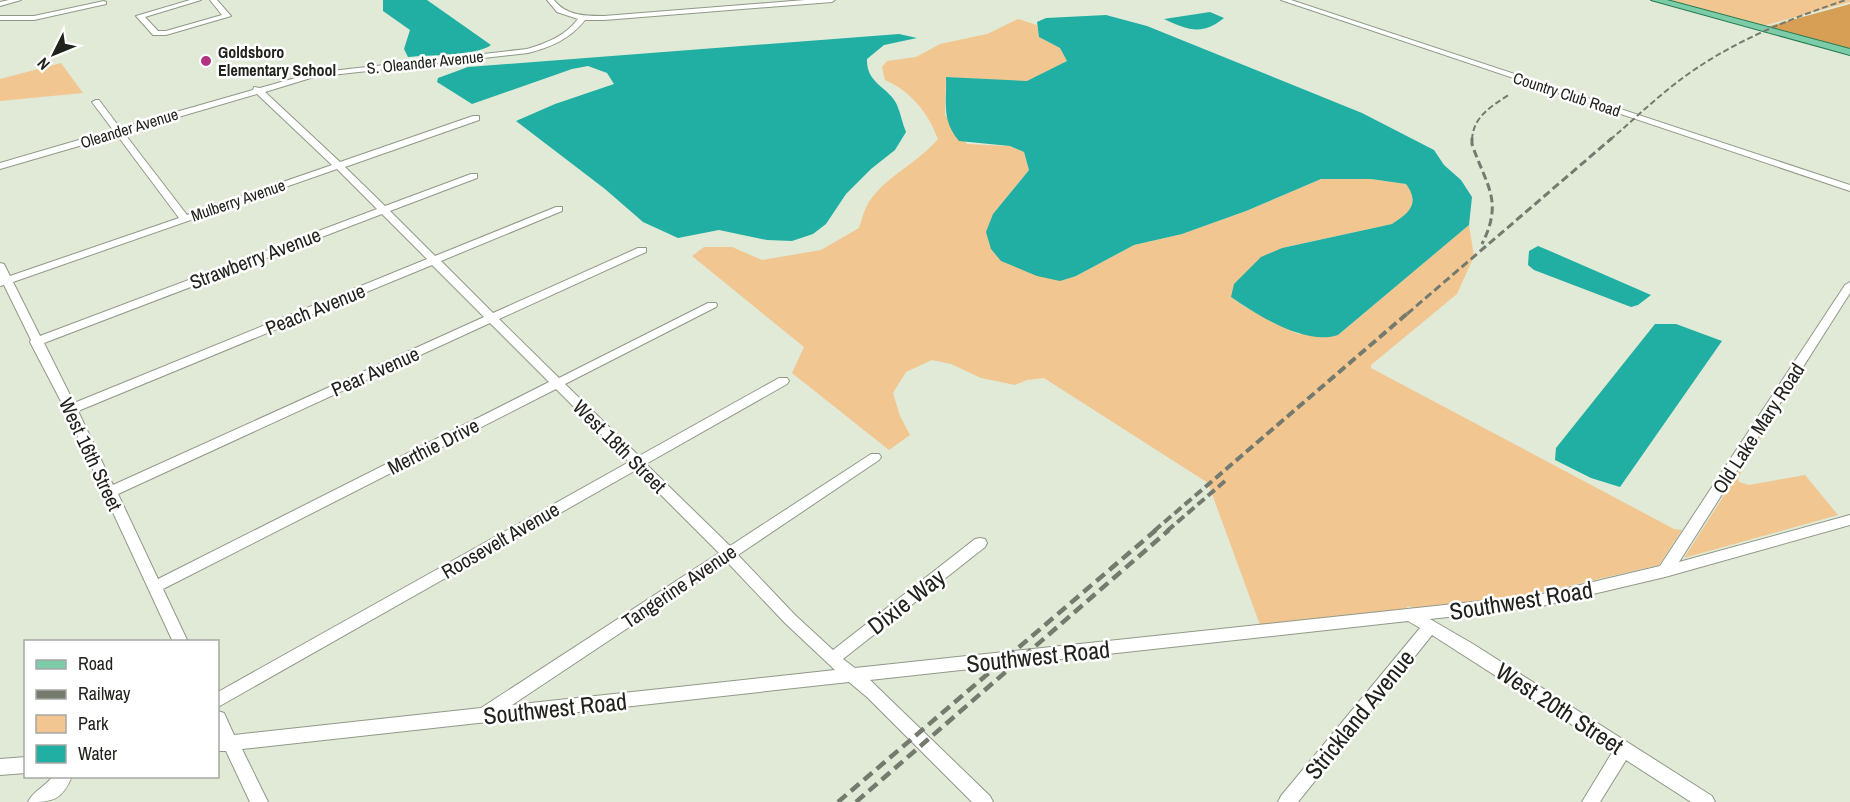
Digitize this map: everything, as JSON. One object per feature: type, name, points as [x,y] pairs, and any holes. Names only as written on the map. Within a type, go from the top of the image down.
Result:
[{"type":"main road","points":[[1656,0],[1845,51]]},
{"type":"street","points":[[0,4],[18,0]]},
{"type":"street","points":[[198,0],[140,15],[156,33],[228,16],[213,0]]},
{"type":"street","points":[[549,0],[556,8],[583,17],[604,18],[832,0]]},
{"type":"street","name":"Country Club Road","points":[[1284,0],[1850,188]]},
{"type":"street","points":[[0,18],[34,18],[104,3]]},
{"type":"street","name":"S. Oleander Avenue","points":[[257,89],[313,75],[528,51],[565,37],[583,17]]},
{"type":"street","name":"Oleander Avenue","points":[[0,166],[257,89]]},
{"type":"street","name":"West 18th Street","points":[[257,89],[338,165],[832,659],[874,693],[984,802]]},
{"type":"street","points":[[96,102],[185,219]]},
{"type":"street","name":"Mulberry Avenue","points":[[3,282],[476,118]]},
{"type":"street","name":"Strawberry Avenue","points":[[36,342],[474,176]]},
{"type":"street","name":"Peach Avenue","points":[[71,409],[559,209]]},
{"type":"street","name":"Pear Avenue","points":[[109,492],[642,250]]},
{"type":"street","name":"West 16th Street","points":[[0,266],[3,282],[71,409],[180,640]]},
{"type":"street","name":"Old Lake Mary Road","points":[[1665,572],[1850,285]]},
{"type":"street","name":"Merthie Drive","points":[[155,587],[712,305]]},
{"type":"street","name":"Roosevelt Avenue","points":[[219,699],[783,381]]},
{"type":"street","name":"Tangerine Avenue","points":[[484,715],[875,457]]},
{"type":"street","name":"Southwest Road","points":[[223,743],[1538,601],[1665,572],[1848,522]]},
{"type":"street","name":"Dixie Way","points":[[832,659],[980,543]]},
{"type":"street","name":"West 20th Street","points":[[1412,616],[1707,802]]},
{"type":"street","name":"Strickland Avenue","points":[[1287,802],[1430,627]]},
{"type":"street","points":[[219,723],[223,743],[259,802]]},
{"type":"street","points":[[1591,802],[1623,749]]},
{"type":"street","points":[[0,767],[24,765]]},
{"type":"street","points":[[37,802],[63,778]]},
{"type":"green space","points":[[1666,0],[1850,0],[1850,2],[1763,26]]},
{"type":"green space","points":[[1018,19],[1037,25],[1039,37],[1060,48],[1067,61],[1027,82],[946,77],[945,115],[967,144],[1010,146],[1024,152],[1029,170],[993,214],[1076,276],[1134,245],[1182,234],[1246,211],[1321,179],[1371,179],[1406,184],[1412,197],[1411,207],[1404,216],[1392,224],[1282,248],[1231,297],[1245,307],[1298,334],[1338,335],[1469,225],[1474,256],[1457,294],[1371,365],[1371,368],[1674,529],[1682,530],[1659,565],[1534,594],[1413,608],[1408,606],[1406,609],[1260,625],[1208,483],[1044,378],[1027,380],[1015,385],[981,378],[951,364],[932,360],[906,372],[893,393],[900,416],[910,435],[889,450],[792,373],[804,347],[692,256],[704,247],[732,247],[762,260],[821,250],[859,228],[866,208],[876,193],[938,139],[918,104],[903,90],[885,80],[882,67],[887,61],[916,57],[940,44],[987,34]]},
{"type":"green space","points":[[61,63],[83,93],[0,101],[0,79]]},
{"type":"green space","points":[[1767,428],[1738,478],[1739,482],[1749,485],[1805,475],[1838,515],[1684,558]]},
{"type":"shaded area","points":[[1850,4],[1850,51],[1766,27]]},
{"type":"water","points":[[383,0],[427,0],[491,45],[484,49],[464,53],[408,57],[404,49],[410,30],[383,11]]},
{"type":"water","points":[[1210,12],[1224,18],[1202,29],[1180,26],[1164,19]]},
{"type":"water","points":[[1106,15],[1147,26],[1362,113],[1434,150],[1444,165],[1461,180],[1472,197],[1469,225],[1338,335],[1325,337],[1297,333],[1254,312],[1231,297],[1234,284],[1261,257],[1282,248],[1392,224],[1404,216],[1411,207],[1412,197],[1406,184],[1371,179],[1321,179],[1246,211],[1182,234],[1134,245],[1076,276],[1060,281],[1037,276],[1001,261],[991,249],[986,232],[993,214],[1029,170],[1024,152],[1010,146],[959,141],[947,118],[946,77],[1027,81],[1067,61],[1060,48],[1039,37],[1037,22],[1046,18]]},
{"type":"water","points":[[899,34],[917,38],[884,45],[867,59],[870,74],[897,105],[906,132],[895,150],[871,169],[846,194],[826,224],[813,234],[792,241],[767,240],[719,230],[678,238],[643,222],[605,189],[516,121],[555,104],[614,84],[607,73],[588,66],[572,69],[472,104],[437,82],[438,78],[468,67]]},
{"type":"water","points":[[1538,246],[1651,295],[1638,305],[1631,307],[1534,270],[1528,265],[1529,251]]},
{"type":"water","points":[[1655,324],[1676,324],[1722,341],[1620,487],[1591,478],[1555,460],[1556,448]]},
{"type":"railway","points":[[1610,140],[1671,87],[1718,55],[1760,33],[1846,0]]},
{"type":"railway","points":[[1472,140],[1480,118],[1510,94]]},
{"type":"railway","points":[[1407,314],[1612,138]]},
{"type":"railway","points":[[1472,140],[1492,204],[1492,216],[1482,244]]},
{"type":"railway","points":[[1154,531],[1409,312]]},
{"type":"railway","points":[[1167,531],[1225,481]]},
{"type":"railway","points":[[838,802],[1156,530]]},
{"type":"railway","points":[[856,802],[1169,530]]},
{"type":"place","name":"Goldsboro Elementary School","points":[[206,61]]}]
